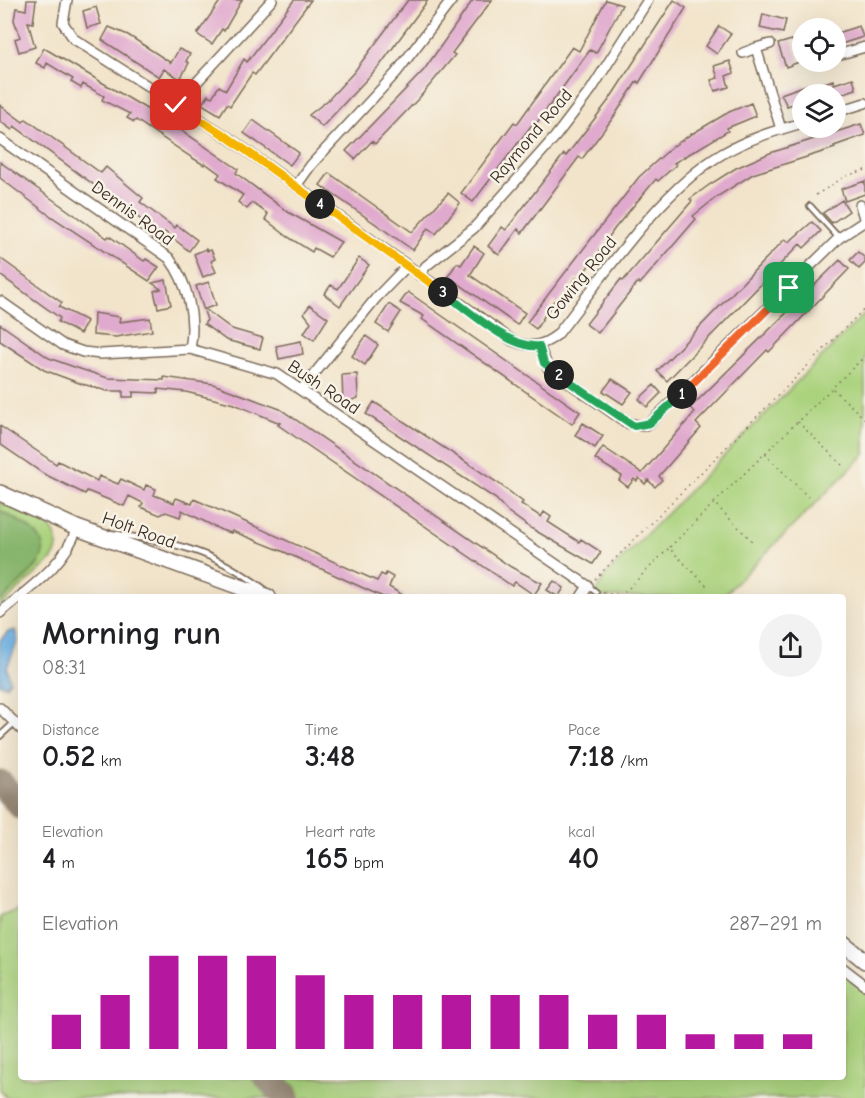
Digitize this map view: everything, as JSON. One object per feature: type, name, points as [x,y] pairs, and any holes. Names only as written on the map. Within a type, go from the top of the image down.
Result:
[{"type":"highway","name":"Holt Road","points":[[0,493],[77,528],[260,594]]},
{"type":"highway","points":[[846,945],[865,961]]},
{"type":"street","points":[[67,0],[63,23],[66,31],[74,39],[226,136],[513,341],[531,347],[539,346],[548,368],[627,423],[643,426],[662,415],[839,238],[865,221],[860,205]]},
{"type":"street","points":[[176,105],[272,0]]},
{"type":"street","points":[[296,186],[310,165],[396,73],[452,0]]},
{"type":"street","name":"Raymond Road","points":[[419,275],[426,266],[474,228],[555,137],[591,90],[648,0]]},
{"type":"street","points":[[743,53],[770,44]]},
{"type":"street","points":[[846,52],[865,46]]},
{"type":"street","points":[[756,48],[781,129]]},
{"type":"street","points":[[846,109],[865,103]]},
{"type":"street","name":"Gowing Road","points":[[539,346],[556,335],[675,190],[722,154],[792,126]]},
{"type":"street","name":"Dennis Road","points":[[0,139],[169,258],[178,270],[190,308],[192,335],[190,349]]},
{"type":"street","points":[[302,389],[376,298],[407,266]]},
{"type":"street","name":"Bush Road","points":[[0,301],[63,345],[83,352],[101,354],[190,349],[277,374],[592,589]]},
{"type":"street","points":[[22,594],[57,564],[71,545],[77,528]]},
{"type":"street","points":[[585,594],[592,589]]},
{"type":"street","points":[[0,613],[18,598]]},
{"type":"street","points":[[0,708],[17,726]]},
{"type":"street","points":[[846,970],[865,985]]},
{"type":"lane","points":[[810,206],[839,238]]},
{"type":"lane","points":[[77,528],[164,541],[199,550],[234,566],[270,594]]},
{"type":"lane","points":[[0,736],[17,726]]},
{"type":"path","points":[[816,195],[846,176],[865,170]]},
{"type":"path","points":[[592,589],[865,308]]},
{"type":"path","points":[[625,592],[865,356]]},
{"type":"path","points":[[832,388],[865,419]]},
{"type":"path","points":[[798,421],[842,465]]},
{"type":"path","points":[[764,454],[808,497]]},
{"type":"path","points":[[714,503],[753,542]]},
{"type":"path","points":[[669,548],[708,587]]},
{"type":"path","points":[[592,589],[617,594]]},
{"type":"green space","points":[[865,313],[865,454],[725,594],[595,594],[606,575]]},
{"type":"green space","points":[[0,502],[48,525],[56,537],[57,546],[52,559],[0,607],[0,602],[40,563],[18,520],[0,511]]},
{"type":"green space","points":[[0,511],[36,534],[43,544],[43,554],[28,575],[0,602]]},
{"type":"green space","points":[[18,910],[18,1080],[254,1080],[269,1098],[7,1098],[0,1090],[0,917]]},
{"type":"green space","points":[[846,973],[865,988],[865,1098],[299,1098],[296,1088],[289,1080],[846,1080]]},
{"type":"water","points":[[15,630],[18,640],[7,668],[10,681],[6,686],[0,684],[0,640],[8,632]]},
{"type":"building","points":[[27,0],[36,0],[33,23],[28,22],[35,47],[19,52],[15,39],[20,37],[14,20],[16,8],[26,10]]},
{"type":"building","points":[[221,0],[242,0],[224,31],[222,29],[212,44],[197,34]]},
{"type":"building","points":[[294,0],[311,0],[255,75],[252,73],[230,106],[227,104],[220,115],[202,104],[208,95],[212,97],[219,86],[226,90],[244,59],[247,62]]},
{"type":"building","points":[[408,0],[428,0],[381,64],[322,127],[309,115],[328,100],[354,72]]},
{"type":"building","points":[[473,0],[492,0],[452,53],[455,55],[420,97],[375,144],[372,141],[355,159],[346,151],[424,70]]},
{"type":"building","points":[[606,0],[622,5],[596,53],[590,50],[533,128],[531,126],[473,202],[461,193],[514,122],[517,124],[572,47],[579,51]]},
{"type":"building","points":[[674,0],[686,8],[639,83],[637,81],[582,159],[579,157],[522,233],[518,229],[499,255],[488,246],[502,227],[506,230],[609,100]]},
{"type":"building","points":[[96,7],[101,24],[87,28],[83,11]]},
{"type":"building","points":[[763,14],[786,20],[783,33],[760,28]]},
{"type":"building","points":[[719,26],[731,34],[717,54],[706,46]]},
{"type":"building","points":[[859,26],[863,37],[846,42],[846,30]]},
{"type":"building","points":[[109,27],[128,35],[171,63],[179,49],[190,54],[186,61],[189,63],[180,79],[164,69],[159,77],[102,40]]},
{"type":"building","points":[[792,40],[792,65],[786,67],[778,44]]},
{"type":"building","points":[[44,48],[172,124],[238,169],[236,173],[288,212],[341,242],[330,257],[314,248],[312,252],[288,237],[265,219],[268,214],[252,203],[247,209],[238,202],[243,195],[217,178],[220,174],[205,163],[204,165],[191,157],[136,120],[134,122],[127,118],[130,114],[102,100],[104,96],[83,84],[81,88],[71,82],[73,79],[47,63],[45,68],[36,63]]},
{"type":"building","points":[[730,61],[734,73],[726,76],[729,87],[715,91],[711,80],[718,78],[714,66]]},
{"type":"building","points":[[853,78],[856,89],[846,92],[846,84],[834,84]]},
{"type":"building","points":[[833,80],[834,84],[821,84]]},
{"type":"building","points":[[792,90],[792,104],[787,106],[781,94]]},
{"type":"building","points":[[751,103],[756,116],[727,128],[728,131],[674,163],[676,165],[658,181],[656,179],[615,228],[579,280],[576,278],[557,304],[554,301],[536,329],[527,322],[639,177],[672,147],[690,135],[729,112]]},
{"type":"building","points":[[0,105],[23,122],[26,119],[101,173],[106,167],[143,198],[140,202],[175,228],[177,225],[197,240],[189,251],[165,232],[162,235],[14,126],[12,130],[0,121]]},
{"type":"building","points":[[253,120],[299,153],[290,165],[244,133]]},
{"type":"building","points":[[861,124],[865,135],[834,146],[835,148],[753,174],[718,196],[693,216],[696,219],[640,284],[638,282],[598,333],[586,324],[621,279],[623,281],[692,201],[690,199],[736,168],[770,153],[817,138],[846,138],[846,129]]},
{"type":"building","points":[[0,162],[107,238],[109,236],[144,261],[146,259],[159,267],[149,281],[49,215],[0,178]]},
{"type":"building","points":[[329,173],[412,232],[448,193],[460,203],[436,234],[428,228],[413,250],[320,185]]},
{"type":"building","points":[[865,181],[865,194],[845,201],[841,189]]},
{"type":"building","points":[[842,200],[849,211],[832,223],[823,213]]},
{"type":"building","points":[[812,222],[821,231],[804,248],[800,244],[667,381],[657,371],[785,239],[789,242]]},
{"type":"building","points":[[474,246],[484,253],[470,275],[525,313],[517,325],[448,276],[457,263],[461,265]]},
{"type":"building","points":[[206,249],[211,250],[215,259],[211,261],[216,272],[203,277],[194,254]]},
{"type":"building","points":[[858,252],[865,258],[865,263],[859,269],[850,260]]},
{"type":"building","points":[[0,258],[62,303],[59,307],[87,321],[80,334],[58,322],[60,318],[0,275]]},
{"type":"building","points":[[359,258],[369,265],[340,306],[324,294],[331,285],[338,289]]},
{"type":"building","points":[[840,260],[849,269],[696,423],[701,428],[659,476],[662,480],[655,487],[648,480],[645,484],[639,478],[637,481],[634,479],[628,487],[619,480],[622,476],[595,459],[603,447],[642,473],[695,412],[690,408]]},
{"type":"building","points":[[166,280],[171,305],[158,308],[154,291],[161,289],[152,283]]},
{"type":"building","points":[[209,282],[216,305],[205,309],[232,329],[263,338],[260,349],[226,340],[204,324],[207,320],[196,286]]},
{"type":"building","points":[[408,292],[580,412],[572,424],[422,319],[424,316],[400,303]]},
{"type":"building","points":[[389,304],[401,312],[388,332],[376,324]]},
{"type":"building","points":[[310,305],[328,318],[314,340],[304,333],[311,322],[304,313]]},
{"type":"building","points":[[94,313],[120,317],[119,322],[150,318],[152,331],[116,337],[93,335]]},
{"type":"building","points":[[0,324],[49,358],[108,378],[164,380],[164,377],[213,384],[280,409],[511,567],[542,583],[535,594],[515,582],[512,586],[278,425],[280,423],[234,404],[186,392],[158,389],[158,393],[133,392],[133,397],[123,397],[123,391],[107,391],[44,370],[0,341]]},
{"type":"building","points":[[366,336],[378,345],[365,365],[352,356]]},
{"type":"building","points":[[301,341],[303,354],[279,359],[276,346]]},
{"type":"building","points":[[357,374],[358,398],[343,403],[342,375]]},
{"type":"building","points":[[612,379],[632,392],[623,404],[603,391]]},
{"type":"building","points":[[654,385],[661,393],[647,407],[639,399]]},
{"type":"building","points":[[374,402],[498,483],[523,502],[521,504],[541,517],[544,512],[551,517],[548,522],[579,542],[581,539],[601,552],[593,564],[529,527],[507,511],[496,499],[366,414]]},
{"type":"building","points":[[583,423],[603,436],[595,448],[575,435]]},
{"type":"building","points":[[0,426],[56,464],[58,461],[97,481],[99,476],[118,484],[121,479],[144,490],[146,485],[156,489],[154,495],[174,503],[176,498],[192,504],[194,499],[377,581],[381,574],[385,576],[386,573],[393,577],[389,587],[401,594],[376,594],[282,551],[232,531],[231,533],[221,530],[182,510],[180,517],[166,512],[160,515],[141,507],[143,503],[129,496],[124,506],[87,491],[85,494],[44,474],[0,444]]},
{"type":"building","points":[[554,581],[564,588],[560,594],[553,594],[547,590]]},
{"type":"taxiway","points":[[0,783],[18,803]]},
{"type":"taxiway","points":[[270,1080],[286,1098]]},
{"type":"route","points":[[176,105],[226,136],[513,341],[531,347],[539,346],[544,363],[548,368],[634,426],[643,426],[662,415],[789,288]]}]
